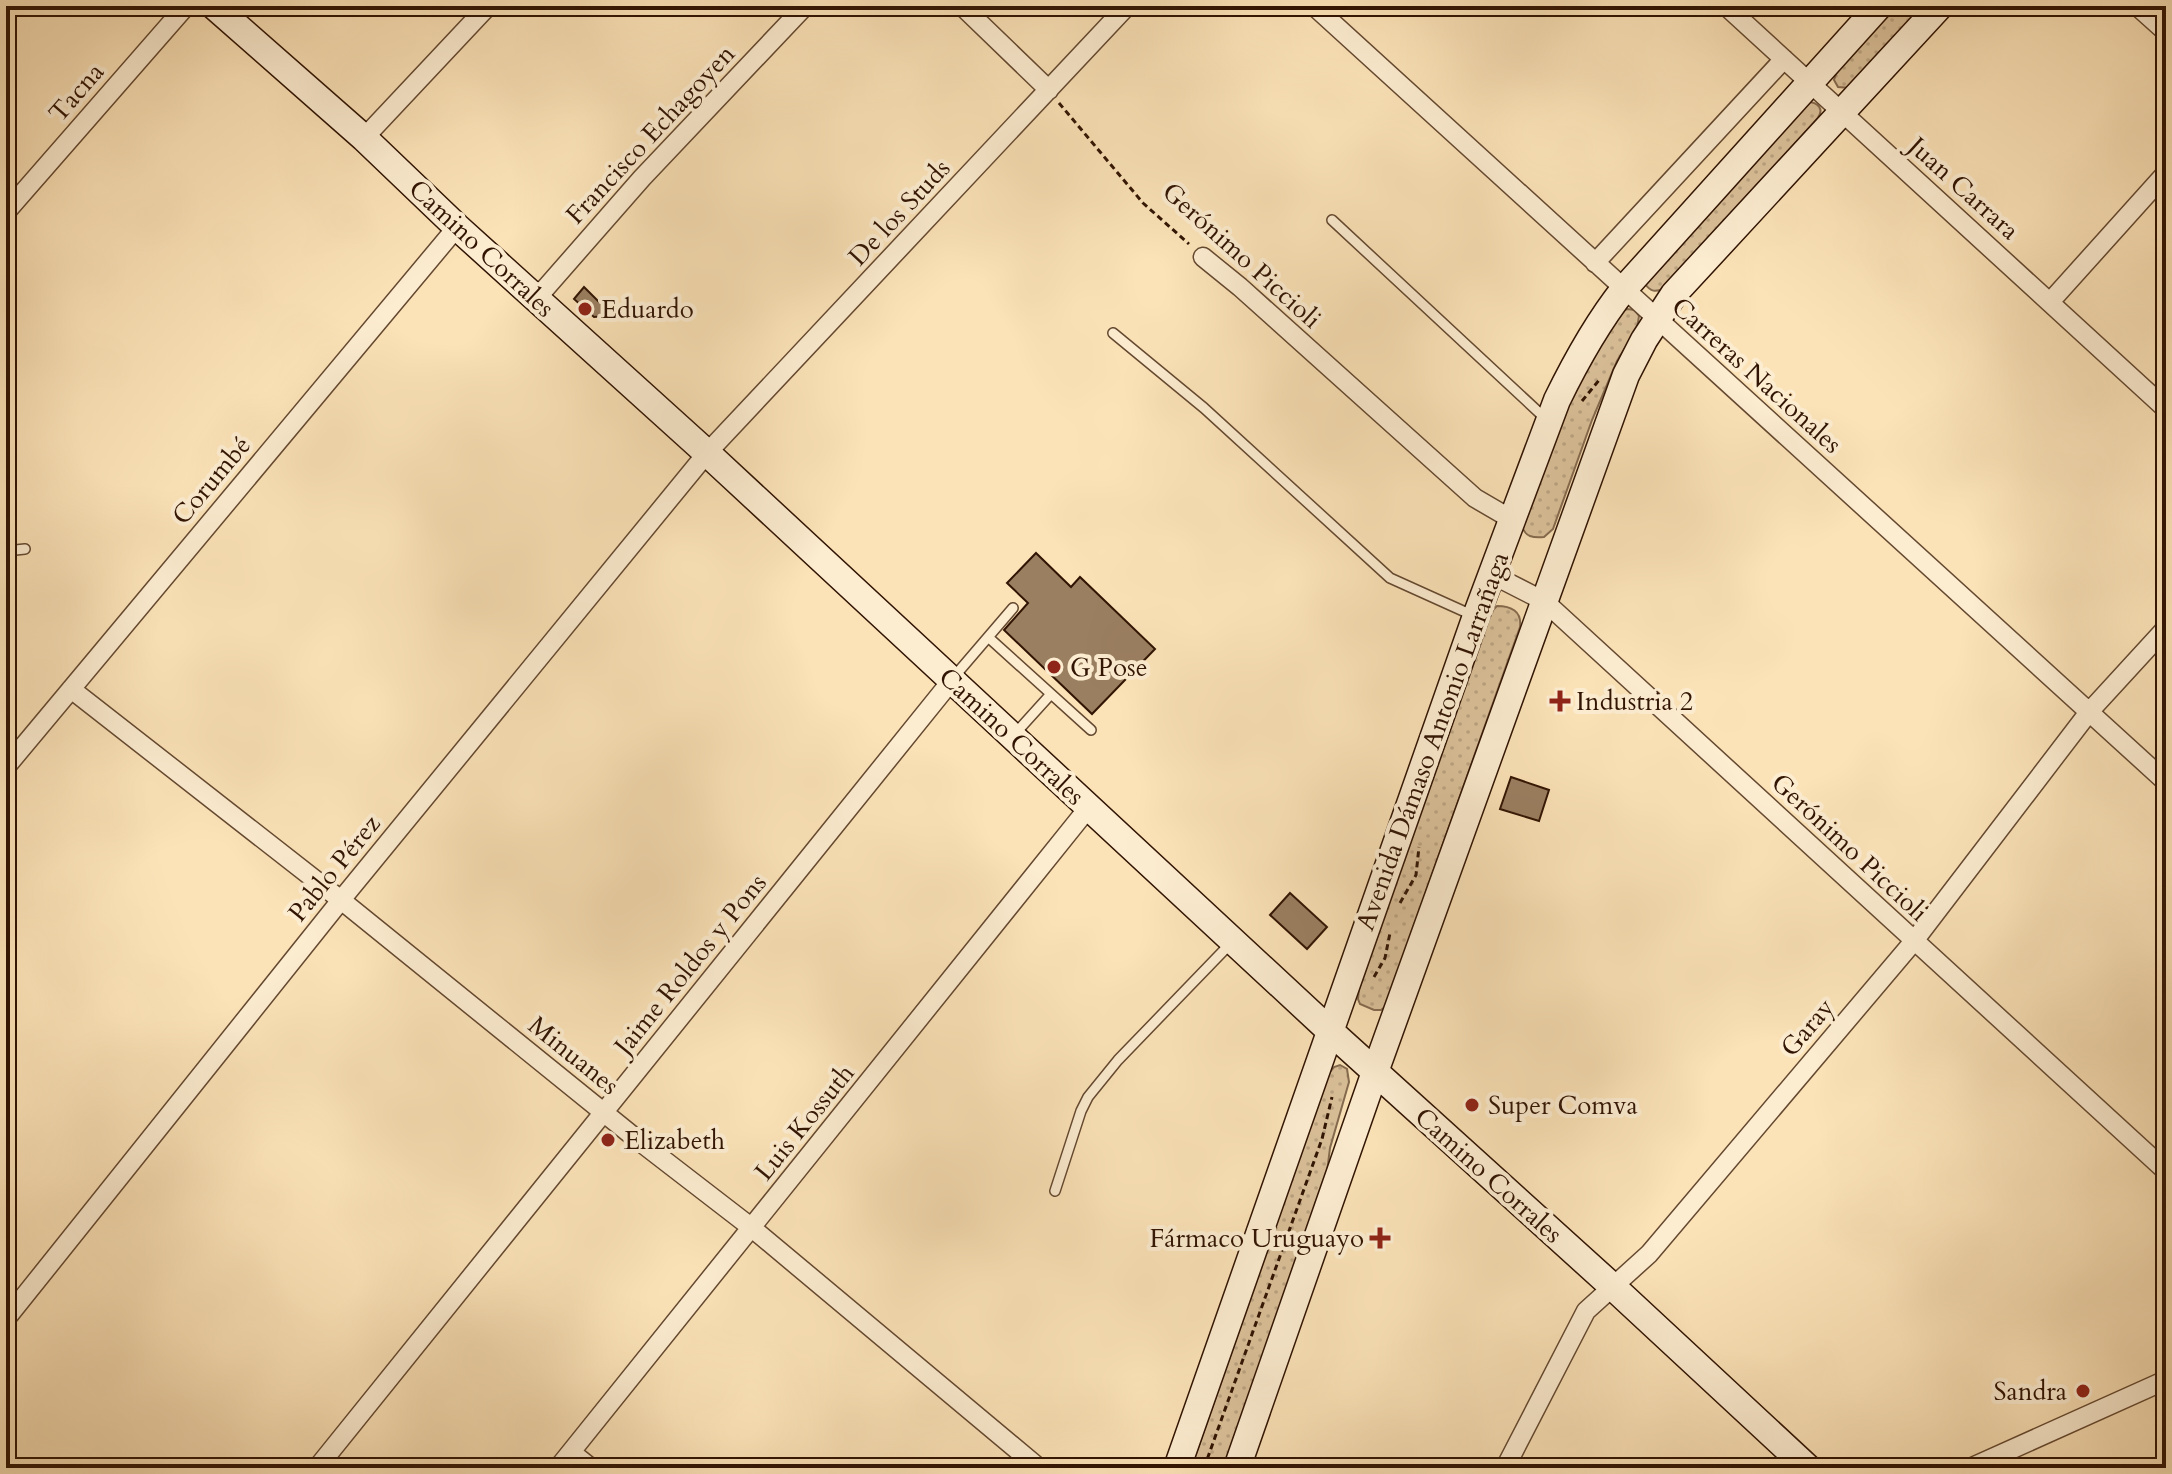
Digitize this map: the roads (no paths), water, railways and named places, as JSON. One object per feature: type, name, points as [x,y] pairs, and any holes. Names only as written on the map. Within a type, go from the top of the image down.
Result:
[{"type":"street","name":"Tacna","points":[[6,212],[186,6]]},
{"type":"street","name":"Camino Corrales","points":[[214,6],[364,138],[457,227],[707,453],[1330,1031],[1808,1468]]},
{"type":"street","points":[[364,138],[488,6]]},
{"type":"street","name":"Francisco Echagoyen","points":[[536,299],[642,178],[805,6]]},
{"type":"street","points":[[962,6],[1049,90]]},
{"type":"street","name":"De los Studs","points":[[707,453],[1127,6]]},
{"type":"street","name":"Carreras Nacionales","points":[[1314,6],[2166,782]]},
{"type":"street","name":"Juan Carrara","points":[[1726,6],[2166,409]]},
{"type":"street","name":"Avenida Dámaso Antonio Larrañaga","points":[[1177,1468],[1491,574],[1549,421],[1573,367],[1604,315],[1624,289],[1879,6]]},
{"type":"street","points":[[1237,1468],[1375,1072],[1626,375],[1674,294],[1940,6]]},
{"type":"street","points":[[2137,6],[2166,32]]},
{"type":"street","points":[[1595,263],[1784,59]]},
{"type":"street","points":[[2050,302],[2166,173]]},
{"type":"street","name":"Corumbé","points":[[6,767],[457,227]]},
{"type":"street","name":"Gerónimo Piccioli","points":[[1203,257],[1475,498],[1511,519]]},
{"type":"street","name":"Pablo Pérez","points":[[6,1319],[341,900],[707,453]]},
{"type":"street","name":"Gerónimo Piccioli","points":[[1491,574],[1544,601],[2166,1171]]},
{"type":"street","name":"Garay","points":[[1505,1468],[1586,1311],[1649,1254],[1914,941],[2089,712],[2166,628]]},
{"type":"street","name":"Jaime Roldos y Pons","points":[[317,1468],[952,680]]},
{"type":"street","name":"Minuanes","points":[[71,689],[752,1228],[1039,1468]]},
{"type":"street","name":"Luis Kossuth","points":[[558,1468],[1089,807]]},
{"type":"street","points":[[1970,1468],[2166,1380]]},
{"type":"street","points":[[571,1452],[591,1468]]},
{"type":"lane","points":[[1332,220],[1549,421]]},
{"type":"lane","points":[[1113,333],[1204,408],[1390,578],[1476,616]]},
{"type":"lane","points":[[6,551],[25,549]]},
{"type":"lane","points":[[952,680],[1013,608]]},
{"type":"lane","points":[[988,637],[1091,730]]},
{"type":"lane","points":[[1013,736],[1051,694]]},
{"type":"lane","points":[[1055,1191],[1088,1097],[1118,1060],[1233,941]]},
{"type":"place","name":"Eduardo","points":[[585,309]]},
{"type":"place","name":"G Pose","points":[[1054,667]]},
{"type":"place","name":"Industria 2","points":[[1560,701]]},
{"type":"place","name":"Super Comva","points":[[1472,1105]]},
{"type":"place","name":"Elizabeth","points":[[608,1140]]},
{"type":"place","name":"Fármaco Uruguayo","points":[[1380,1238]]},
{"type":"place","name":"Sandra","points":[[2083,1391]]}]
